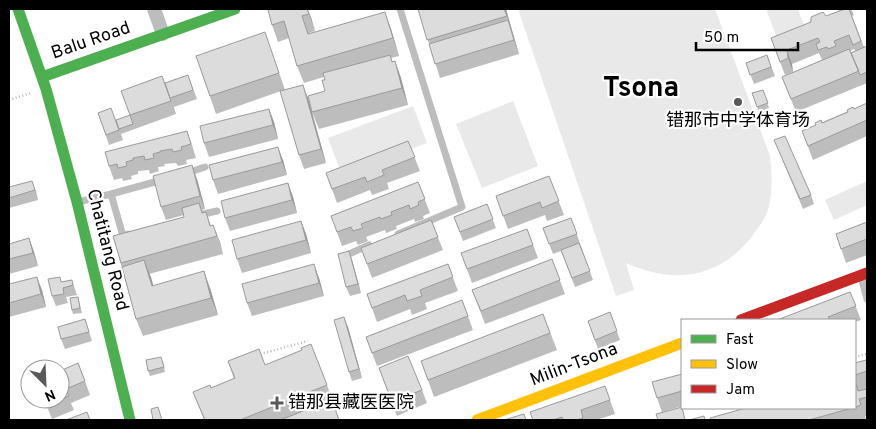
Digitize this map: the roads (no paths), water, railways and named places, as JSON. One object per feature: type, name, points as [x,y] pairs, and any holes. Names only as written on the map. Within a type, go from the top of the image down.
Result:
[{"type":"main road","name":"Chatitang Road","points":[[18,9],[46,89],[77,202],[130,420]]},
{"type":"main road","name":"Balu Road","points":[[42,77],[236,9]]},
{"type":"main road","points":[[744,319],[864,274]]},
{"type":"main road","name":"Milin-Tsona","points":[[478,420],[681,343]]},
{"type":"street","points":[[154,9],[163,34]]},
{"type":"lane","points":[[392,236],[462,207],[400,9]]},
{"type":"lane","points":[[177,175],[206,168]]},
{"type":"lane","points":[[77,202],[168,178]]},
{"type":"lane","points":[[111,194],[123,236],[132,233]]},
{"type":"lane","points":[[188,218],[217,211]]},
{"type":"lane","points":[[349,254],[375,243]]},
{"type":"lane","points":[[864,274],[867,299]]},
{"type":"place","name":"错那市中学体育场","points":[[738,102]]},
{"type":"place","name":"错那县藏医医院","points":[[277,403]]},
{"type":"district","name":"Tsona","points":[[641,89]]}]
